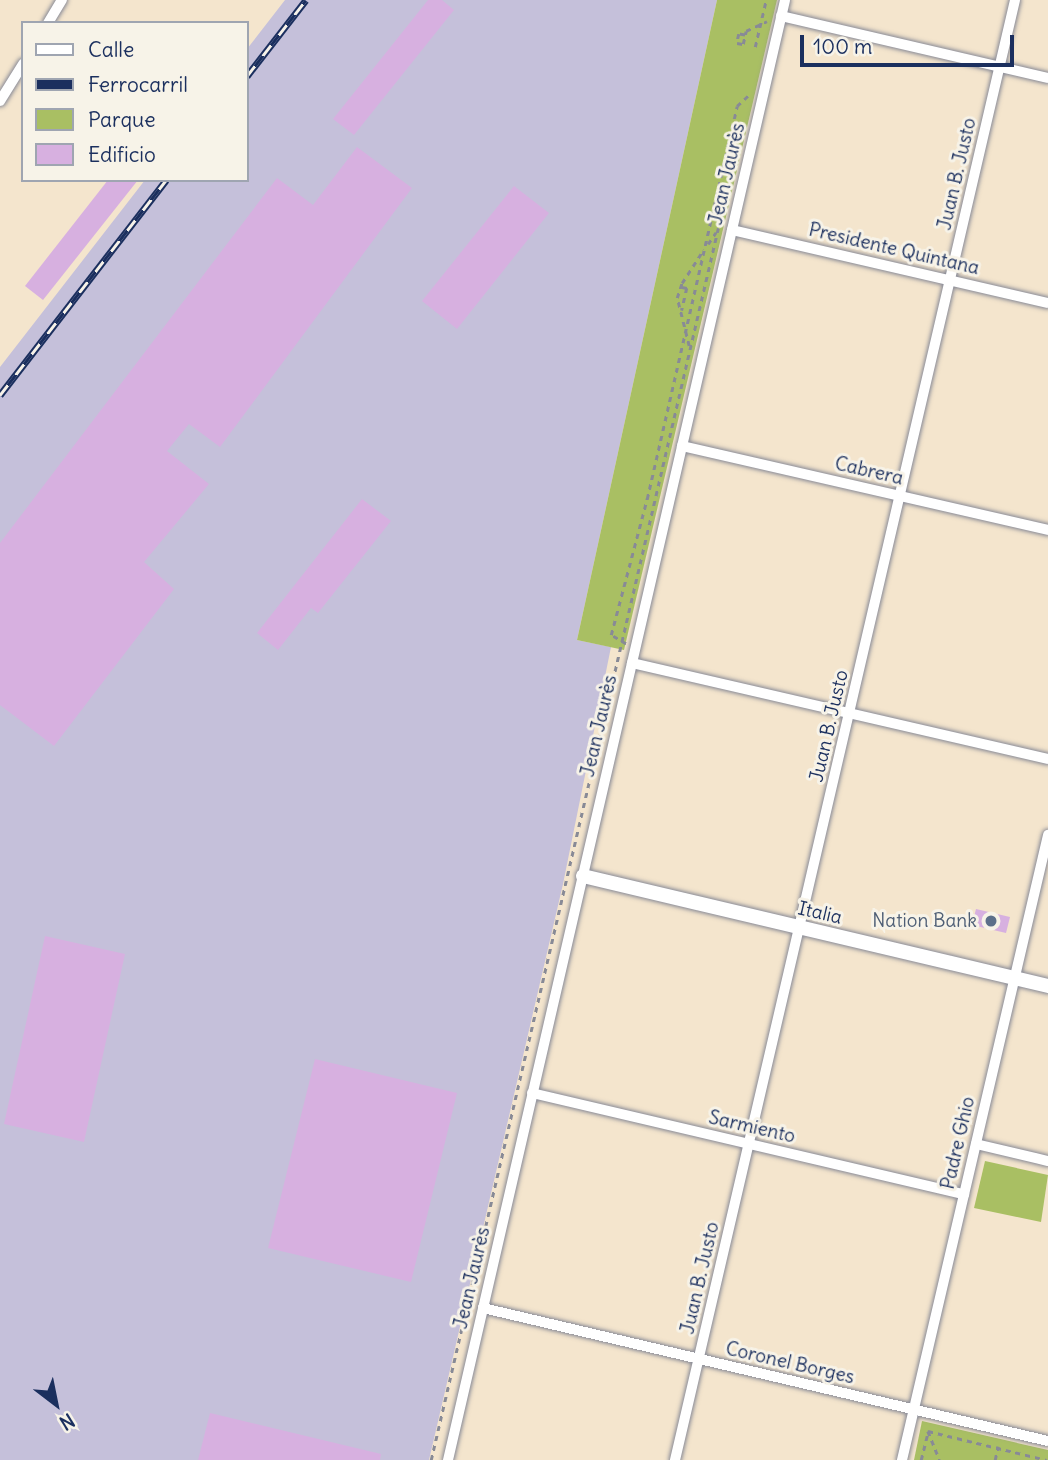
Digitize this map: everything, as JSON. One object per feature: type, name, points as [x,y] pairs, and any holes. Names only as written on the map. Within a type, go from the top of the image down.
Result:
[{"type":"street","points":[[49,21],[62,0]]},
{"type":"street","name":"Jean Jaurès","points":[[448,1460],[785,0]]},
{"type":"street","name":"Juan B. Justo","points":[[675,1460],[1015,0]]},
{"type":"street","points":[[781,16],[1048,78]]},
{"type":"street","points":[[0,101],[21,67]]},
{"type":"street","name":"Presidente Quintana","points":[[732,230],[1048,303]]},
{"type":"street","name":"Cabrera","points":[[682,446],[1048,530]]},
{"type":"street","points":[[632,663],[1048,759]]},
{"type":"street","name":"Padre Ghio","points":[[902,1460],[1048,835]]},
{"type":"street","name":"Italia","points":[[583,876],[1048,986]]},
{"type":"street","name":"Sarmiento","points":[[533,1093],[964,1194]]},
{"type":"street","points":[[976,1144],[1048,1161]]},
{"type":"street","name":"Coronel Borges","points":[[483,1308],[1048,1441]]},
{"type":"path","points":[[755,47],[765,0]]},
{"type":"path","points":[[761,48],[772,0]]},
{"type":"path","points":[[745,36],[746,31],[767,22]]},
{"type":"path","points":[[746,109],[752,83]]},
{"type":"path","points":[[635,649],[611,635],[686,334],[737,106],[749,95]]},
{"type":"path","points":[[431,1460],[727,189]]},
{"type":"path","points":[[689,349],[677,298],[681,287],[718,229]]},
{"type":"path","points":[[681,287],[687,288],[681,313]]},
{"type":"path","points":[[928,1431],[1047,1460]]},
{"type":"path","points":[[921,1460],[928,1431]]},
{"type":"path","points":[[928,1431],[940,1460]]},
{"type":"path","points":[[995,1460],[1000,1440]]},
{"type":"shaded area","points":[[285,0],[717,0],[577,640],[611,647],[563,884],[429,1460],[0,1460],[0,367],[143,182],[248,182],[248,48]]},
{"type":"green space","points":[[717,0],[777,0],[624,650],[577,640]]},
{"type":"green space","points":[[985,1161],[1048,1175],[1041,1222],[974,1208]]},
{"type":"green space","points":[[922,1421],[1048,1450],[1048,1460],[914,1460]]},
{"type":"building","points":[[428,0],[442,0],[454,10],[354,135],[333,119]]},
{"type":"building","points":[[357,147],[412,188],[220,447],[189,424],[167,451],[209,484],[144,562],[174,589],[54,746],[0,705],[0,543],[277,178],[313,205]]},
{"type":"building","points":[[106,182],[136,182],[43,300],[25,286]]},
{"type":"building","points":[[514,186],[549,213],[457,329],[422,301]]},
{"type":"building","points":[[362,499],[391,521],[318,613],[311,608],[278,650],[257,633]]},
{"type":"building","name":"Nation Bank","points":[[976,909],[1010,917],[1006,933],[972,925]]},
{"type":"building","points":[[45,936],[125,954],[84,1142],[4,1124]]},
{"type":"building","points":[[315,1059],[457,1093],[411,1282],[268,1248]]},
{"type":"building","points":[[210,1413],[381,1454],[380,1460],[198,1460]]},
{"type":"railway","points":[[248,75],[306,0]]},
{"type":"railway","points":[[0,395],[164,182]]},
{"type":"place","name":"Nation Bank","points":[[991,921]]}]
